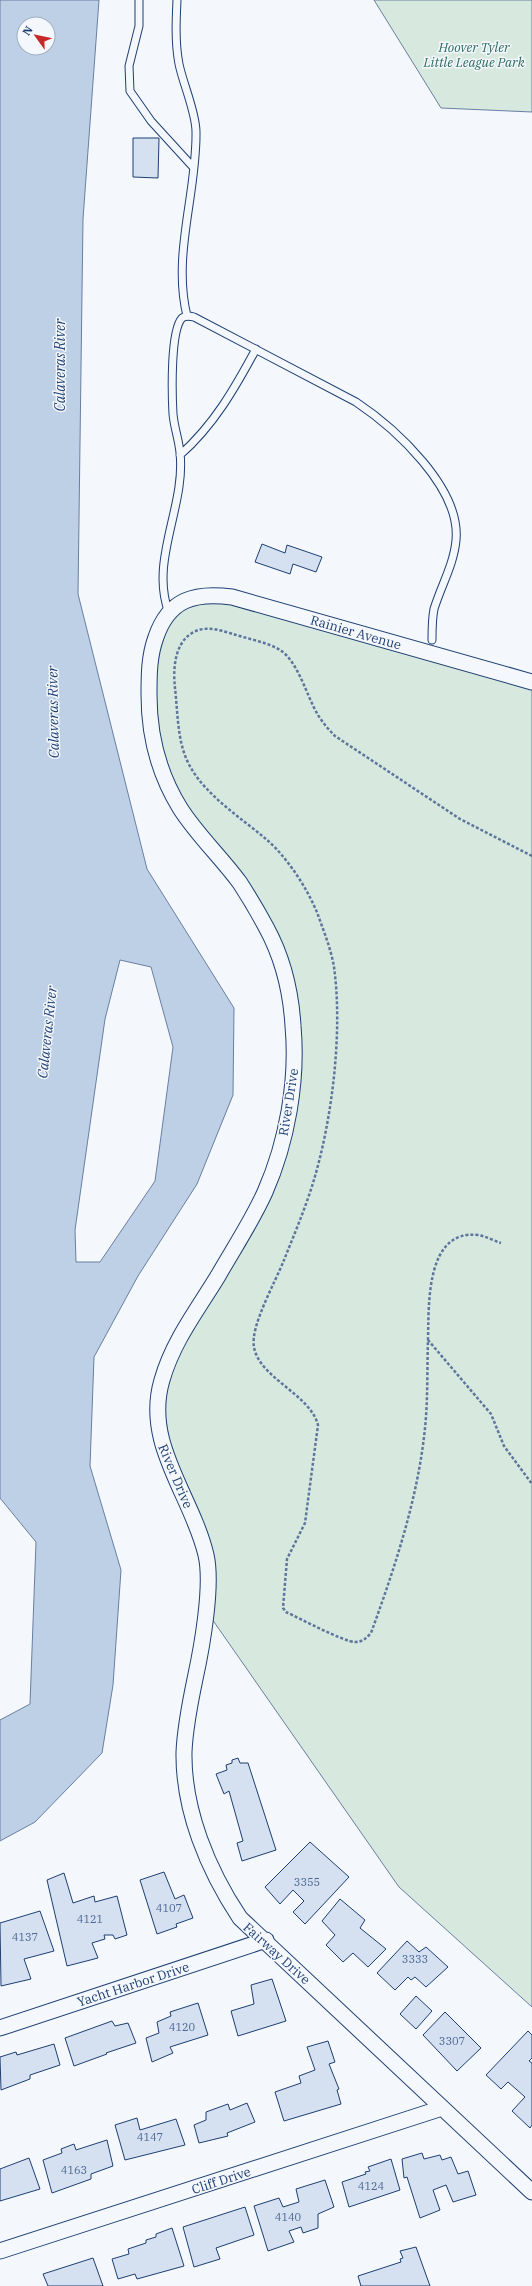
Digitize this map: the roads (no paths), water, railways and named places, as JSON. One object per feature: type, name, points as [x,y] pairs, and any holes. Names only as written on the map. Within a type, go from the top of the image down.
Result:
[{"type":"street","name":"Rainier Avenue","points":[[180,603],[195,596],[214,595],[232,597],[532,682]]},
{"type":"street","name":"River Drive","points":[[180,603],[161,622],[150,660],[149,706],[158,760],[171,792],[182,812],[240,883],[276,948],[290,997],[295,1048],[285,1126],[267,1186],[244,1232],[179,1339],[161,1381],[158,1400],[159,1434],[164,1454],[190,1507],[206,1555],[209,1577],[205,1609]]},
{"type":"street","name":"Fairway Drive","points":[[205,1609],[201,1651],[185,1738],[185,1777],[195,1825],[214,1874],[240,1918],[252,1931],[266,1940],[532,2192]]},
{"type":"street","name":"Yacht Harbor Drive","points":[[0,2028],[266,1940]]},
{"type":"street","name":"Cliff Drive","points":[[0,2251],[442,2108]]},
{"type":"lane","points":[[139,0],[139,26],[129,66],[130,91],[151,121],[193,167]]},
{"type":"lane","points":[[177,0],[179,62],[196,130],[192,195],[182,257],[181,294],[187,316]]},
{"type":"lane","points":[[169,614],[164,596],[165,555],[175,510],[180,455],[173,416],[173,348],[177,329],[182,318],[187,316],[194,317],[356,402],[380,418],[430,472],[447,496],[455,518],[457,539],[453,557],[434,611],[432,640]]},
{"type":"lane","points":[[180,455],[201,437],[216,417],[240,379],[256,349]]},
{"type":"water","name":"Calaveras River","points":[[0,0],[99,0],[83,219],[78,594],[147,869],[234,1008],[233,1095],[197,1184],[138,1276],[94,1357],[90,1466],[121,1570],[113,1685],[102,1753],[35,1822],[0,1841],[0,1720],[30,1704],[36,1542],[0,1498]],"holes":[[[120,960],[151,967],[173,1047],[155,1181],[100,1262],[76,1262],[75,1230],[105,1019]]]},
{"type":"park label","name":"Hoover Tyler Little League Park","points":[[474,54]]}]
